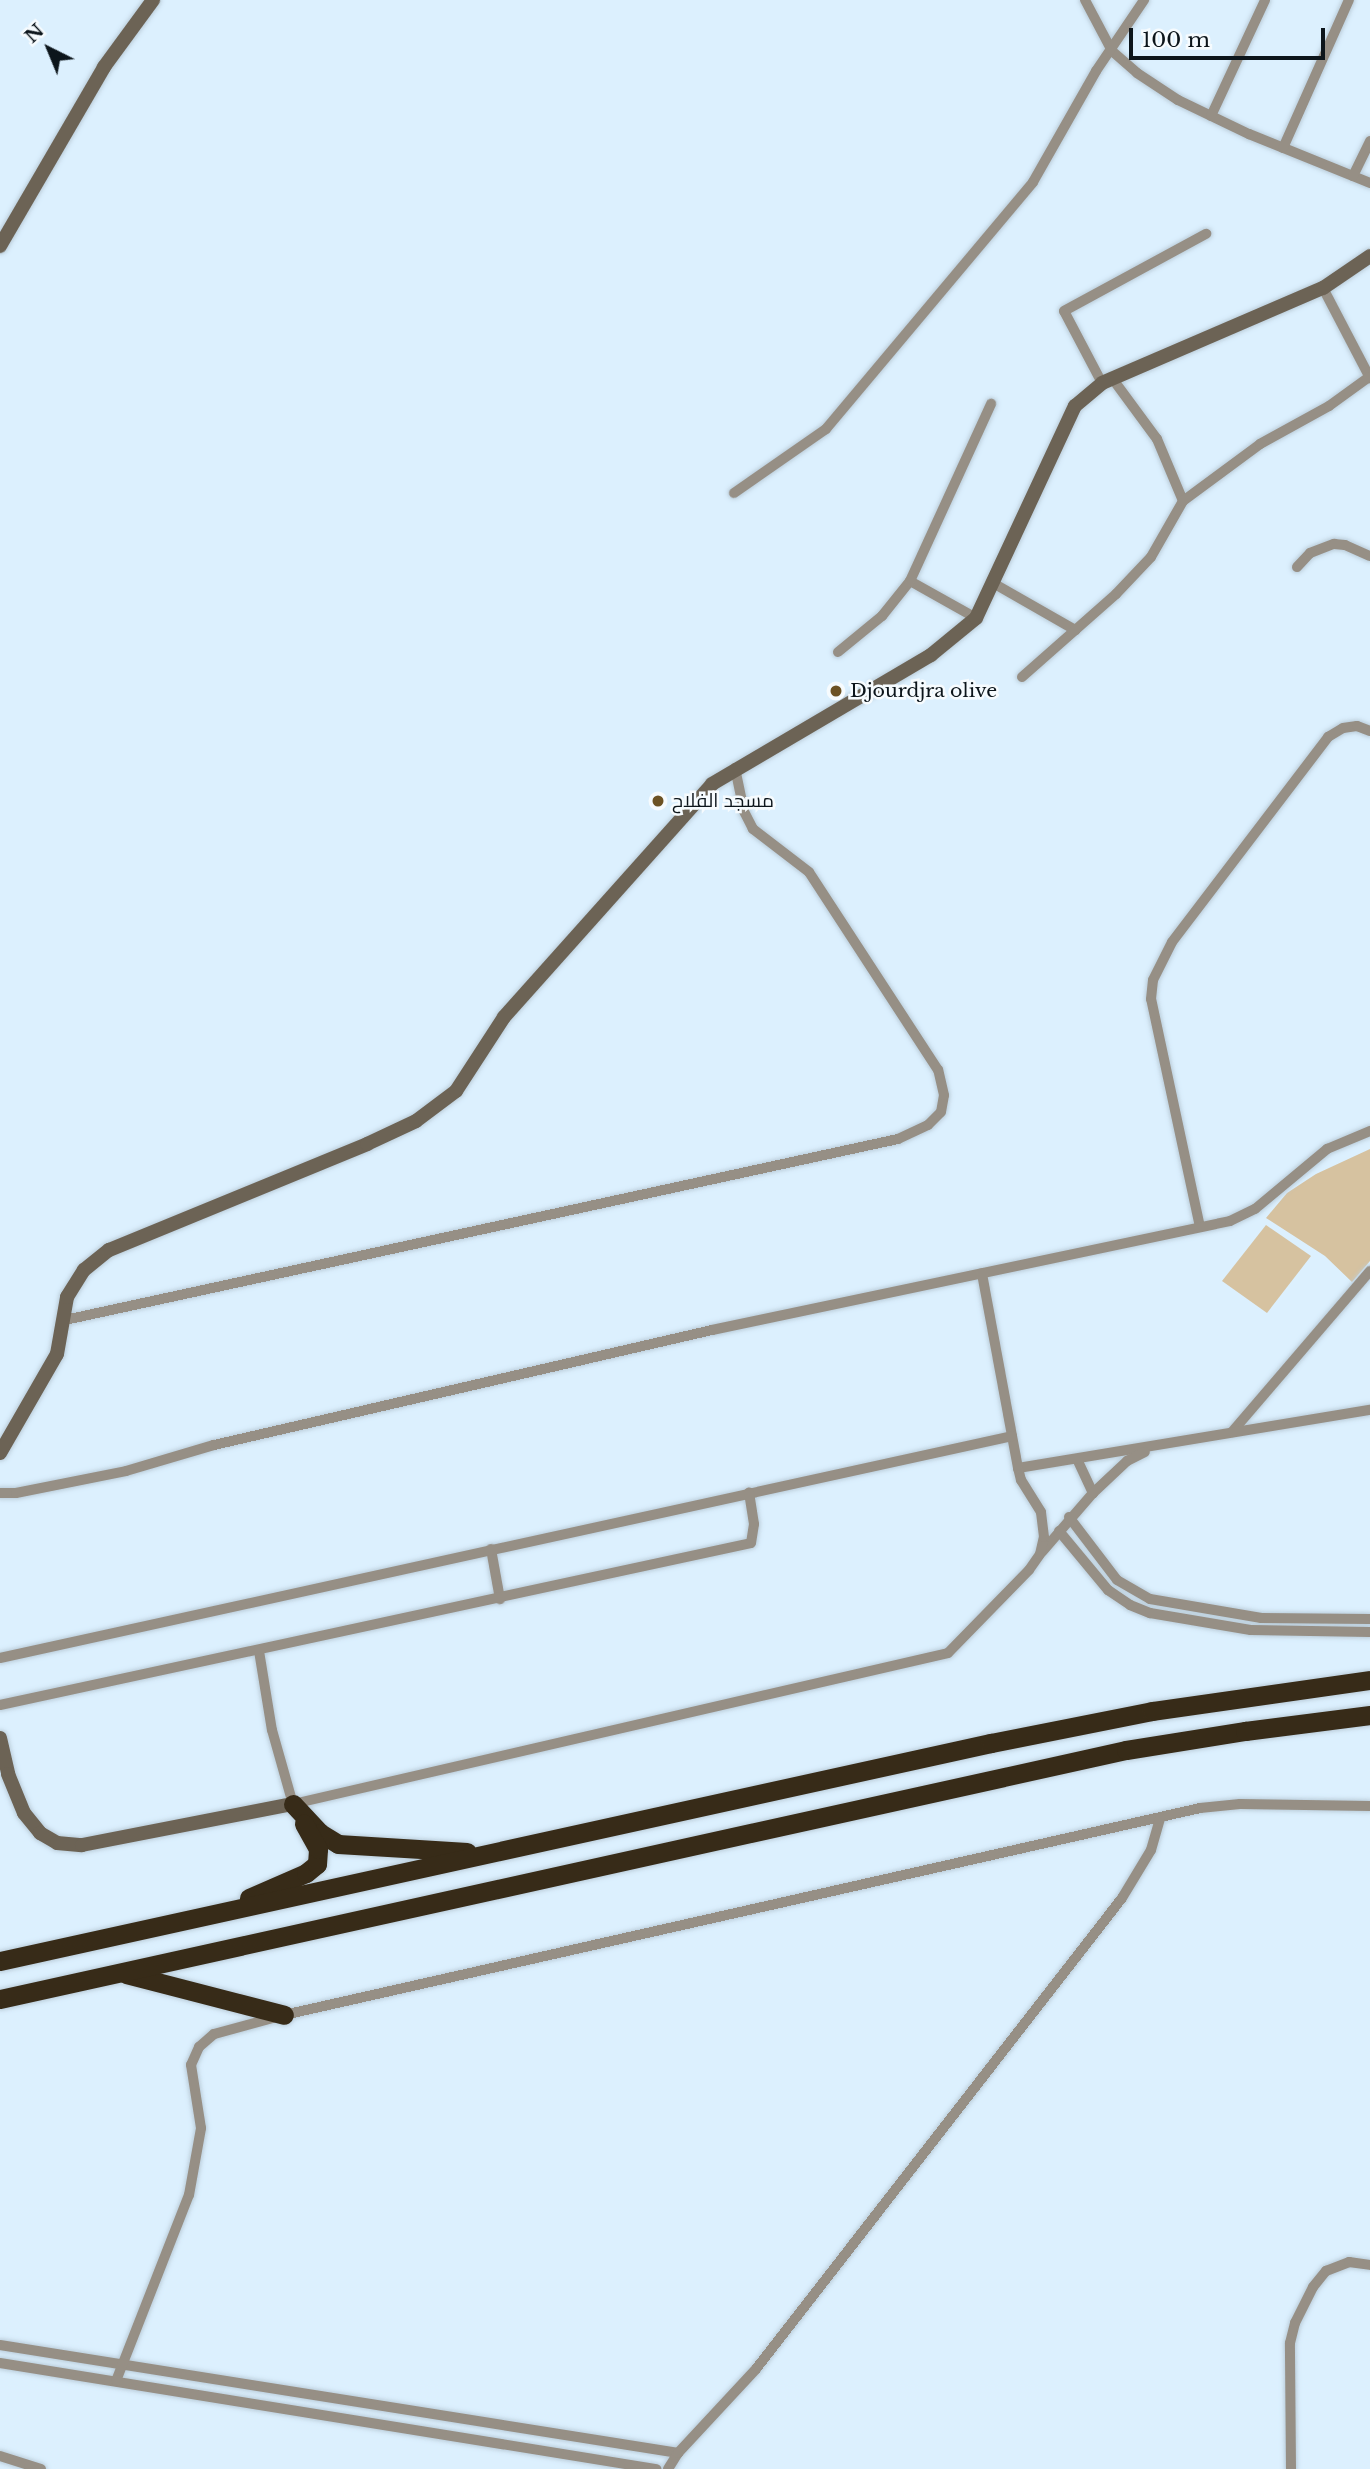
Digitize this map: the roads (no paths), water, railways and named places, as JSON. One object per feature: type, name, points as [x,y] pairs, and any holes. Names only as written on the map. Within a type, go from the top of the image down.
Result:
[{"type":"highway","points":[[0,1961],[1065,1728],[1290,1689],[1370,1680]]},
{"type":"highway","points":[[0,1999],[1126,1750],[1370,1715]]},
{"type":"highway","points":[[293,1804],[320,1833],[338,1844],[353,1847],[496,1853]]},
{"type":"highway","points":[[206,1916],[306,1873],[317,1864],[318,1849],[293,1804]]},
{"type":"highway","points":[[121,1972],[284,2015]]},
{"type":"street","points":[[0,246],[97,77],[153,0]]},
{"type":"street","points":[[1085,0],[1112,51],[1157,87],[1211,116],[1370,183]]},
{"type":"street","points":[[734,493],[826,429],[1032,182],[1096,71],[1144,0]]},
{"type":"street","points":[[1211,116],[1265,0]]},
{"type":"street","points":[[1283,148],[1349,0]]},
{"type":"street","points":[[1353,176],[1370,141]]},
{"type":"street","points":[[1184,501],[1157,439],[1107,381],[1064,311],[1206,234]]},
{"type":"street","points":[[0,1453],[57,1354],[67,1297],[84,1270],[109,1250],[367,1144],[416,1121],[456,1091],[504,1017],[712,784],[735,768],[931,655],[976,618],[1076,406],[1107,381],[1323,288],[1370,256]]},
{"type":"street","points":[[1022,677],[1151,557],[1184,501],[1260,444],[1329,406],[1370,378],[1323,288]]},
{"type":"street","points":[[838,652],[882,616],[910,581],[991,404]]},
{"type":"street","points":[[1297,566],[1310,554],[1334,544],[1345,545],[1370,556]]},
{"type":"street","points":[[910,581],[976,618]]},
{"type":"street","points":[[993,583],[1074,630]]},
{"type":"street","points":[[1200,1227],[1150,999],[1153,980],[1171,942],[1328,737],[1350,727],[1370,731]]},
{"type":"street","points":[[65,1320],[898,1139],[928,1125],[941,1112],[944,1095],[939,1070],[809,872],[753,829],[744,811],[735,768]]},
{"type":"street","points":[[0,1493],[16,1493],[126,1471],[214,1445],[463,1388],[1230,1221],[1255,1209],[1327,1149],[1370,1131]]},
{"type":"street","points":[[1233,1432],[1370,1271]]},
{"type":"street","points":[[982,1273],[1018,1468],[1043,1519],[1040,1554]]},
{"type":"street","points":[[1018,1468],[1370,1410]]},
{"type":"street","points":[[0,1658],[1012,1436]]},
{"type":"street","points":[[0,1738],[8,1774],[24,1813],[40,1833],[57,1843],[82,1845],[293,1804],[941,1656],[960,1644],[1029,1570],[1069,1517],[1093,1493],[1131,1459],[1161,1445]]},
{"type":"street","points":[[1076,1460],[1093,1493]]},
{"type":"street","points":[[0,1705],[751,1543],[754,1524],[749,1492]]},
{"type":"street","points":[[1069,1517],[1117,1580],[1150,1599],[1261,1618],[1370,1619]]},
{"type":"street","points":[[1059,1531],[1108,1590],[1130,1605],[1150,1613],[1251,1630],[1370,1632]]},
{"type":"street","points":[[491,1549],[500,1599]]},
{"type":"street","points":[[259,1651],[272,1730],[293,1804]]},
{"type":"street","points":[[116,2381],[190,2195],[201,2128],[190,2074],[194,2055],[214,2034],[284,2015],[1160,1818],[1240,1804],[1370,1806]]},
{"type":"street","points":[[668,2469],[678,2453],[756,2369],[1122,1898],[1151,1850],[1160,1818]]},
{"type":"street","points":[[1291,2469],[1290,2343],[1295,2323],[1313,2287],[1326,2271],[1349,2262],[1370,2265]]},
{"type":"street","points":[[0,2345],[678,2453]]},
{"type":"street","points":[[0,2363],[656,2469]]},
{"type":"street","points":[[0,2456],[41,2469]]},
{"type":"place","name":"Djourdjra olive","points":[[836,691]]},
{"type":"place","name":"مسجد الفلاح","points":[[658,801]]}]
